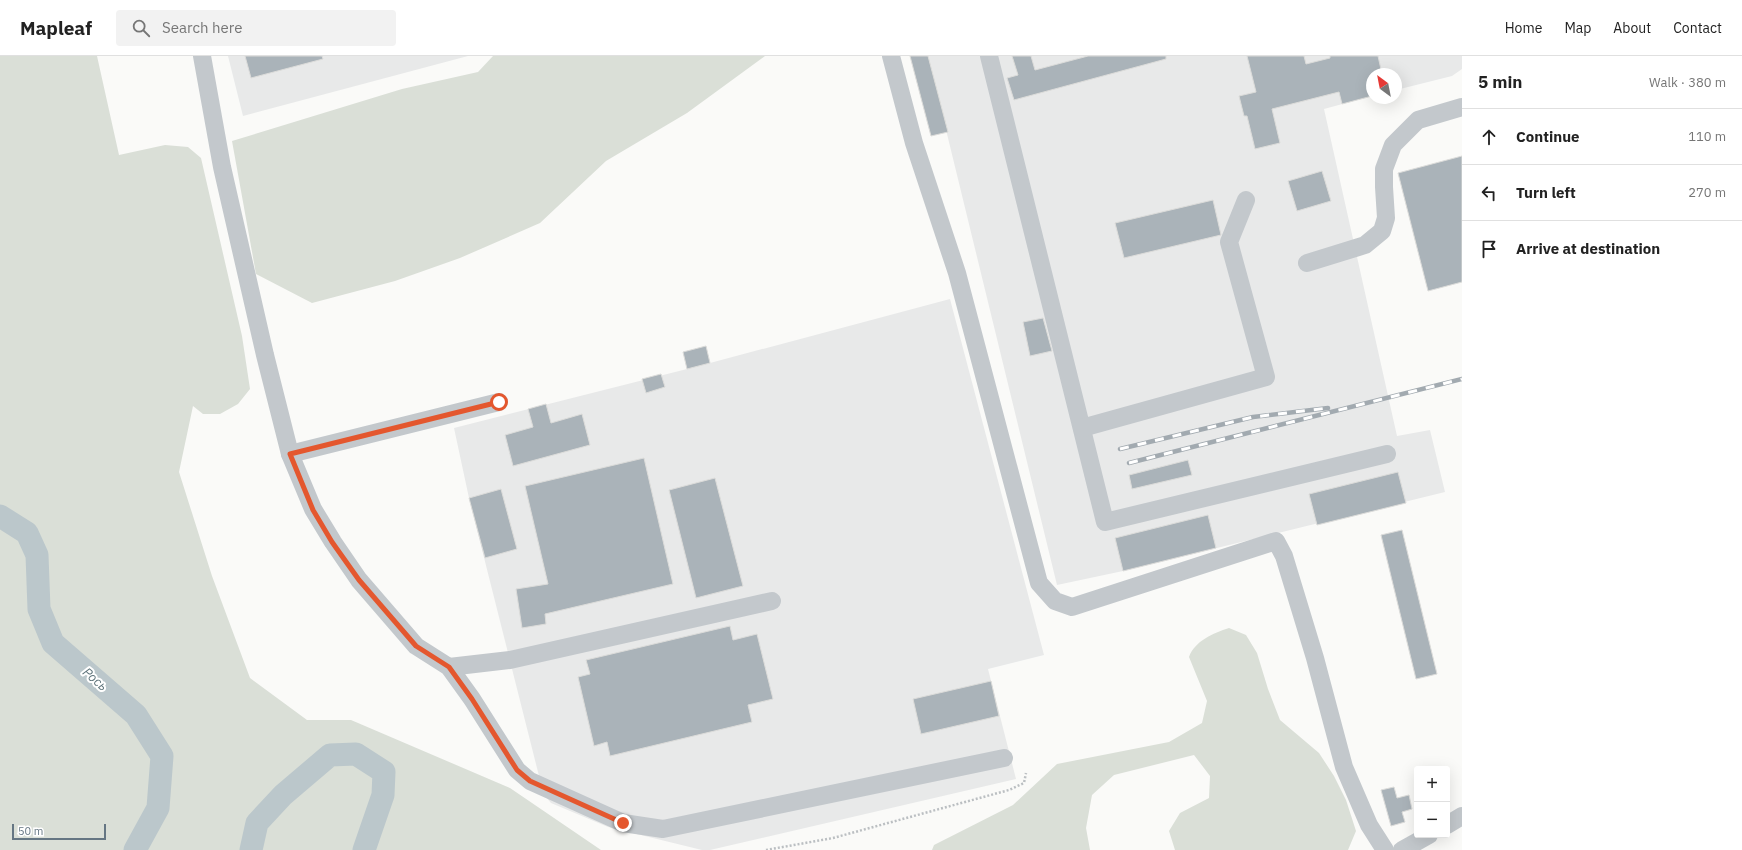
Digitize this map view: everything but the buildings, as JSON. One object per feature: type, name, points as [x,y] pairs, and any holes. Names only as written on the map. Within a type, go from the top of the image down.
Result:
[{"type":"lane","points":[[202,56],[222,167],[265,355],[290,454],[313,510],[332,542],[359,580],[416,646],[449,667],[472,699],[517,770],[530,781],[623,823],[663,829],[1004,758]]},
{"type":"lane","points":[[891,56],[914,144],[957,273],[1039,583],[1055,601],[1072,608],[1276,541],[1284,556],[1315,658],[1344,767],[1369,825],[1385,850]]},
{"type":"lane","points":[[989,56],[1105,522],[1387,454]]},
{"type":"lane","points":[[1308,263],[1365,245],[1382,232],[1386,218],[1384,169],[1393,145],[1418,120],[1462,107]]},
{"type":"lane","points":[[1082,428],[1266,377],[1229,242],[1246,200]]},
{"type":"lane","points":[[290,454],[499,402]]},
{"type":"lane","points":[[449,667],[510,660],[772,601]]},
{"type":"lane","points":[[1450,823],[1462,816]]},
{"type":"lane","points":[[1402,850],[1424,838]]},
{"type":"path","points":[[766,850],[833,838],[1009,790],[1024,783],[1026,772]]},
{"type":"shaded area","points":[[0,56],[97,56],[119,155],[165,145],[188,147],[201,158],[242,336],[250,389],[238,404],[220,414],[203,414],[193,406],[179,472],[212,576],[250,678],[307,720],[351,720],[510,788],[601,850],[0,850]]},
{"type":"shaded area","points":[[228,56],[468,56],[243,116]]},
{"type":"shaded area","points":[[493,56],[765,56],[687,113],[606,161],[540,223],[460,258],[395,281],[312,303],[256,274],[232,141],[402,89],[478,72]]},
{"type":"shaded area","points":[[928,56],[1462,56],[1462,69],[1452,76],[1402,88],[1402,68],[1366,68],[1366,98],[1324,109],[1397,436],[1430,430],[1445,492],[1123,571],[1057,585]]},
{"type":"shaded area","points":[[950,299],[1044,655],[988,669],[1016,779],[710,850],[702,850],[608,827],[551,803],[545,796],[539,776],[469,498],[454,428],[687,369],[683,352],[706,346],[710,363]]},
{"type":"shaded area","points":[[1229,628],[1246,635],[1257,653],[1268,689],[1280,720],[1319,753],[1334,776],[1346,800],[1356,831],[1348,850],[1175,850],[1169,831],[1180,813],[1209,798],[1210,776],[1194,755],[1114,775],[1092,795],[1086,828],[1090,850],[932,850],[934,845],[1013,805],[1057,764],[1169,742],[1202,723],[1207,701],[1189,657],[1196,646],[1205,638]]},
{"type":"waterway","name":"Рось","points":[[0,516],[27,533],[37,555],[39,609],[53,643],[136,715],[162,756],[158,808],[135,850]]},
{"type":"waterway","name":"Рось","points":[[251,850],[257,823],[283,795],[330,755],[356,754],[384,772],[383,795],[364,850]]},
{"type":"railway","points":[[1129,463],[1462,379]]},
{"type":"railway","points":[[1120,449],[1253,417],[1328,408]]},
{"type":"route","points":[[499,402],[290,454],[313,510],[332,542],[359,580],[416,646],[449,667],[472,699],[517,770],[530,781],[542,784],[623,823]]}]
